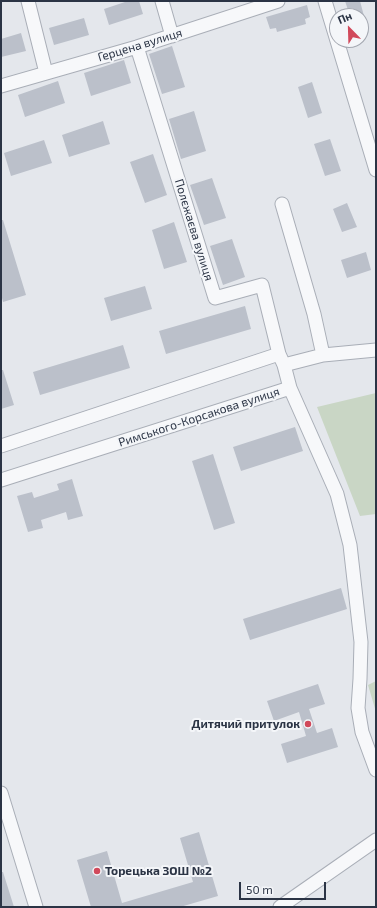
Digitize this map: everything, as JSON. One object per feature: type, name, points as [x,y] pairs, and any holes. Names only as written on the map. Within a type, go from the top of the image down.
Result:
[{"type":"street","points":[[28,1],[46,72]]},
{"type":"street","points":[[162,1],[172,36]]},
{"type":"street","name":"Герцена вулиця","points":[[1,86],[137,47],[278,1]]},
{"type":"street","points":[[325,1],[376,170]]},
{"type":"street","name":"Полєжаєва вулиця","points":[[137,47],[215,298],[262,285],[282,360]]},
{"type":"street","points":[[282,204],[314,314],[323,355]]},
{"type":"street","points":[[1,446],[282,360],[376,350]]},
{"type":"street","name":"Римського-Корсакова вулиця","points":[[1,480],[290,388],[282,360]]},
{"type":"street","points":[[290,388],[337,494],[350,545],[361,642],[358,708],[362,732],[376,770]]},
{"type":"street","points":[[1,793],[36,907]]},
{"type":"street","points":[[280,907],[376,840]]},
{"type":"green space","points":[[376,393],[376,514],[360,516],[317,407]]},
{"type":"green space","points":[[376,681],[376,712],[368,685]]},
{"type":"building","points":[[128,1],[139,1],[143,14],[109,25],[104,9]]},
{"type":"building","points":[[345,1],[360,1],[362,8],[347,8]]},
{"type":"building","points":[[307,5],[310,17],[305,19],[306,24],[277,32],[276,28],[270,29],[266,17]]},
{"type":"building","points":[[84,18],[89,35],[54,45],[49,28]]},
{"type":"building","points":[[21,33],[26,51],[1,57],[1,39]]},
{"type":"building","points":[[172,46],[185,87],[162,94],[149,54]]},
{"type":"building","points":[[124,60],[131,83],[91,96],[84,73]]},
{"type":"building","points":[[58,81],[65,103],[25,117],[18,95]]},
{"type":"building","points":[[312,82],[322,113],[308,118],[298,87]]},
{"type":"building","points":[[194,111],[206,151],[181,159],[169,119]]},
{"type":"building","points":[[103,121],[110,144],[69,157],[62,135]]},
{"type":"building","points":[[330,139],[341,171],[325,176],[314,144]]},
{"type":"building","points":[[44,140],[52,163],[11,176],[4,153]]},
{"type":"building","points":[[153,154],[167,195],[145,203],[130,162]]},
{"type":"building","points":[[212,178],[226,218],[204,225],[190,185]]},
{"type":"building","points":[[347,203],[357,227],[342,232],[333,209]]},
{"type":"building","points":[[1,220],[3,220],[26,295],[3,302],[1,294]]},
{"type":"building","points":[[174,222],[187,262],[164,269],[152,230]]},
{"type":"building","points":[[232,239],[245,277],[223,285],[210,246]]},
{"type":"building","points":[[366,252],[371,270],[347,278],[341,260]]},
{"type":"building","points":[[145,286],[152,309],[111,321],[104,298]]},
{"type":"building","points":[[245,306],[251,329],[166,354],[159,331]]},
{"type":"building","points":[[123,345],[130,368],[40,395],[33,372]]},
{"type":"building","points":[[1,370],[3,370],[14,405],[1,409]]},
{"type":"building","points":[[295,427],[303,451],[241,471],[233,447]]},
{"type":"building","points":[[213,454],[235,523],[214,530],[192,461]]},
{"type":"building","points":[[72,479],[83,516],[68,520],[66,512],[41,520],[43,528],[28,532],[17,496],[32,492],[34,498],[59,490],[57,484]]},
{"type":"building","points":[[341,588],[347,609],[250,640],[243,619]]},
{"type":"building","name":"Дитячий притулок","points":[[318,684],[325,704],[309,709],[317,733],[332,728],[338,747],[287,763],[281,744],[306,736],[299,712],[274,721],[267,701]]},
{"type":"building","name":"Торецька ЗОШ №2","points":[[199,832],[218,896],[180,907],[91,907],[77,860],[107,851],[122,903],[193,882],[180,838]]},
{"type":"building","points":[[1,872],[3,872],[14,907],[1,907]]},
{"type":"place","name":"Дитячий притулок","points":[[308,724]]},
{"type":"place","name":"Торецька ЗОШ №2","points":[[97,871]]}]
